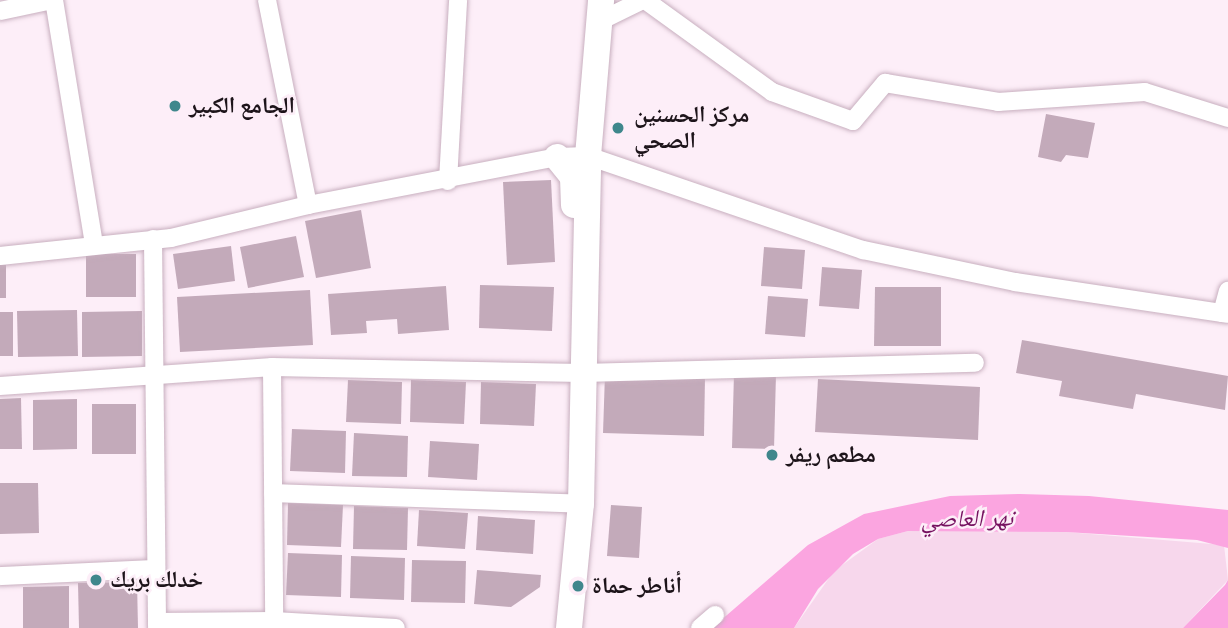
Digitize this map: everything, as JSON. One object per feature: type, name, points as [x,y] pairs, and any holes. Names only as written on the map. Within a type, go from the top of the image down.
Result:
[{"type":"main road","points":[[576,372],[599,11]]},
{"type":"main road","points":[[557,157],[573,177],[575,191],[576,372],[569,628]]},
{"type":"main road","points":[[552,628],[573,504]]},
{"type":"street","points":[[12,6],[53,0],[94,244]]},
{"type":"street","points":[[267,0],[308,205]]},
{"type":"street","points":[[448,181],[458,0]]},
{"type":"street","points":[[599,11],[644,0],[772,92],[853,121],[885,83],[998,102],[1145,92],[1228,118]]},
{"type":"street","points":[[0,256],[153,239],[308,205],[448,181],[557,157],[588,156],[863,250],[1015,282],[1225,313],[1228,291]]},
{"type":"street","points":[[153,239],[157,625],[274,621],[396,628]]},
{"type":"street","points":[[0,386],[272,367],[576,372],[975,363]]},
{"type":"street","points":[[272,367],[274,621]]},
{"type":"street","points":[[273,493],[573,504]]},
{"type":"street","points":[[0,576],[156,569]]},
{"type":"street","points":[[699,628],[715,615]]},
{"type":"shaded area","points":[[908,531],[1066,532],[1224,545],[1228,580],[1183,628],[794,628],[834,571],[878,539]]},
{"type":"water","name":"نهر العاصي","points":[[950,496],[1089,496],[1228,510],[1228,548],[1197,540],[1066,532],[908,531],[878,539],[853,554],[818,589],[794,628],[712,628],[808,545],[864,514]]},
{"type":"water","points":[[1228,580],[1228,628],[1183,628],[1225,585]]},
{"type":"building","points":[[1046,114],[1095,123],[1088,158],[1066,155],[1061,162],[1038,157]]},
{"type":"building","points":[[551,180],[555,262],[507,265],[503,182]]},
{"type":"building","points":[[361,210],[371,268],[316,278],[305,221]]},
{"type":"building","points":[[296,236],[304,277],[248,288],[240,247]]},
{"type":"building","points":[[231,246],[235,281],[178,289],[173,254]]},
{"type":"building","points":[[764,247],[805,250],[802,289],[761,286]]},
{"type":"building","points":[[86,254],[136,254],[136,297],[86,297]]},
{"type":"building","points":[[0,265],[6,265],[6,298],[0,298]]},
{"type":"building","points":[[822,267],[862,270],[859,309],[819,306]]},
{"type":"building","points":[[480,285],[554,287],[552,331],[479,328]]},
{"type":"building","points":[[446,286],[449,330],[398,334],[397,319],[366,321],[367,333],[331,335],[328,294]]},
{"type":"building","points":[[875,287],[941,287],[941,346],[874,346]]},
{"type":"building","points":[[310,290],[313,345],[180,352],[177,297]]},
{"type":"building","points":[[768,296],[808,299],[805,337],[765,334]]},
{"type":"building","points":[[77,310],[78,356],[18,357],[17,311]]},
{"type":"building","points":[[142,311],[142,356],[82,357],[82,312]]},
{"type":"building","points":[[0,312],[13,312],[13,356],[0,356]]},
{"type":"building","points":[[1022,340],[1228,376],[1225,410],[1136,394],[1133,409],[1059,396],[1062,381],[1016,373]]},
{"type":"building","points":[[734,373],[776,374],[774,449],[732,448]]},
{"type":"building","points":[[605,374],[705,377],[704,436],[603,433]]},
{"type":"building","points":[[818,379],[980,387],[978,440],[815,432]]},
{"type":"building","points":[[348,380],[402,382],[401,424],[346,422]]},
{"type":"building","points":[[411,380],[466,382],[464,424],[410,422]]},
{"type":"building","points":[[481,382],[536,384],[534,426],[480,424]]},
{"type":"building","points":[[21,398],[22,449],[0,449],[0,399]]},
{"type":"building","points":[[77,399],[77,449],[33,450],[33,400]]},
{"type":"building","points":[[92,404],[136,404],[136,454],[92,454]]},
{"type":"building","points":[[292,429],[346,431],[345,473],[290,471]]},
{"type":"building","points":[[354,433],[408,436],[407,477],[352,476]]},
{"type":"building","points":[[430,441],[479,444],[477,480],[428,477]]},
{"type":"building","points":[[0,483],[38,483],[39,533],[0,534]]},
{"type":"building","points":[[288,503],[343,505],[341,547],[287,545]]},
{"type":"building","points":[[611,505],[642,507],[639,558],[607,556]]},
{"type":"building","points":[[354,506],[408,508],[407,550],[353,549]]},
{"type":"building","points":[[419,510],[468,513],[465,549],[417,546]]},
{"type":"building","points":[[478,516],[535,520],[533,554],[476,550]]},
{"type":"building","points":[[288,553],[342,555],[341,597],[286,595]]},
{"type":"building","points":[[351,556],[405,558],[404,600],[350,598]]},
{"type":"building","points":[[412,560],[466,561],[465,603],[411,602]]},
{"type":"building","points":[[477,570],[541,575],[540,587],[511,607],[474,604]]},
{"type":"building","points":[[137,582],[138,628],[79,628],[78,583]]},
{"type":"building","points":[[69,586],[69,628],[23,628],[23,587]]},
{"type":"place","name":"الجامع الكبير","points":[[175,106]]},
{"type":"place","name":"مركز الحسنين الصحي","points":[[618,128]]},
{"type":"place","name":"مطعم ريفر","points":[[772,455]]},
{"type":"place","name":"خدلك بريك","points":[[96,580]]},
{"type":"place","name":"أناطر حماة","points":[[578,586]]}]
